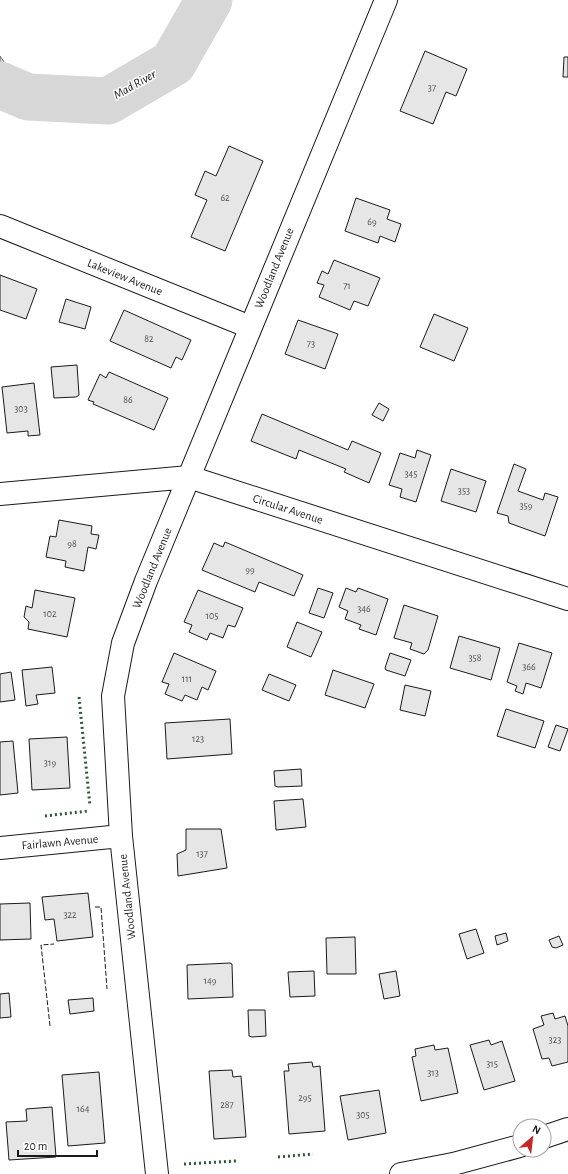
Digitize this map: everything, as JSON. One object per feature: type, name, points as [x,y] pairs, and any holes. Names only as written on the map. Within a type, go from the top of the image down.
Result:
[{"type":"street","name":"Woodland Avenue","points":[[157,1174],[121,836],[113,696],[123,643],[146,581],[386,0]]},
{"type":"street","name":"Lakeview Avenue","points":[[0,226],[250,327]]},
{"type":"street","name":"Circular Avenue","points":[[0,494],[189,477],[568,599]]},
{"type":"street","name":"Fairlawn Avenue","points":[[0,848],[121,836]]},
{"type":"street","points":[[552,1134],[568,1129]]},
{"type":"street","points":[[401,1174],[453,1164],[512,1148]]},
{"type":"shaded area","points":[[0,56],[28,97],[16,105],[0,102]]},
{"type":"building","points":[[425,51],[467,69],[456,96],[446,92],[433,124],[400,111]]},
{"type":"building","points":[[564,57],[568,57],[568,77],[563,77]]},
{"type":"building","points":[[229,146],[263,161],[225,251],[191,237],[207,200],[195,195],[205,171],[216,176]]},
{"type":"building","points":[[356,198],[390,210],[387,219],[401,224],[395,242],[380,236],[378,243],[345,231]]},
{"type":"building","points":[[334,260],[380,278],[368,306],[354,301],[350,310],[319,297],[324,285],[317,283],[322,271],[328,274]]},
{"type":"building","points":[[0,275],[37,289],[26,319],[0,310]]},
{"type":"building","points":[[66,299],[91,307],[85,329],[59,322]]},
{"type":"building","points":[[124,310],[191,340],[182,360],[176,357],[171,368],[110,341]]},
{"type":"building","points":[[434,314],[468,328],[454,361],[420,347]]},
{"type":"building","points":[[298,320],[338,334],[325,369],[285,354]]},
{"type":"building","points":[[77,365],[79,395],[76,397],[54,398],[51,367]]},
{"type":"building","points":[[109,372],[168,398],[154,430],[93,404],[94,402],[88,400],[100,374],[106,378]]},
{"type":"building","points":[[34,383],[40,435],[28,436],[28,431],[7,433],[2,387]]},
{"type":"building","points":[[379,403],[389,409],[383,421],[372,415]]},
{"type":"building","points":[[262,414],[348,450],[352,441],[381,453],[369,483],[344,472],[346,469],[299,450],[296,459],[251,441]]},
{"type":"building","points":[[417,450],[431,455],[416,502],[400,497],[402,489],[389,485],[400,453],[415,458]]},
{"type":"building","points":[[514,464],[526,469],[518,491],[543,500],[545,493],[558,497],[545,536],[509,523],[508,516],[497,513]]},
{"type":"building","points":[[451,469],[486,481],[476,512],[441,501]]},
{"type":"building","points":[[59,520],[92,526],[91,534],[99,535],[96,549],[88,547],[84,571],[65,567],[66,561],[46,557],[50,536],[56,537]]},
{"type":"building","points":[[225,542],[303,575],[294,596],[259,582],[255,592],[202,570],[214,543],[223,547]]},
{"type":"building","points":[[318,588],[333,593],[324,618],[309,613]]},
{"type":"building","points":[[346,588],[356,592],[358,588],[388,599],[376,635],[359,629],[361,625],[345,619],[348,611],[339,607]]},
{"type":"building","points":[[35,590],[75,598],[67,637],[28,629],[29,622],[24,617],[26,606],[32,608]]},
{"type":"building","points":[[198,590],[243,608],[235,627],[228,625],[223,638],[210,633],[207,640],[189,632],[192,625],[184,622]]},
{"type":"building","points":[[404,605],[438,616],[428,650],[424,654],[410,649],[412,643],[394,638]]},
{"type":"building","points":[[297,622],[322,632],[311,657],[287,647]]},
{"type":"building","points":[[459,636],[500,648],[491,680],[450,668]]},
{"type":"building","points":[[519,643],[552,653],[541,688],[526,683],[523,694],[515,691],[517,686],[507,682]]},
{"type":"building","points":[[174,653],[216,671],[208,690],[202,687],[197,700],[185,695],[182,701],[165,694],[169,684],[162,682]]},
{"type":"building","points":[[390,653],[411,660],[405,676],[386,670],[385,668]]},
{"type":"building","points":[[52,667],[55,693],[36,695],[38,704],[26,706],[22,670]]},
{"type":"building","points":[[333,670],[374,684],[365,708],[325,695]]},
{"type":"building","points":[[11,672],[15,700],[0,702],[0,674]]},
{"type":"building","points":[[269,674],[296,685],[289,701],[262,690]]},
{"type":"building","points":[[405,685],[431,691],[425,716],[400,710]]},
{"type":"building","points":[[506,709],[544,721],[535,748],[497,736]]},
{"type":"building","points":[[230,719],[232,754],[167,759],[165,723]]},
{"type":"building","points":[[556,725],[568,729],[560,751],[548,747]]},
{"type":"building","points":[[67,737],[70,788],[32,790],[29,739]]},
{"type":"building","points":[[13,741],[18,793],[0,795],[0,742]]},
{"type":"building","points":[[301,769],[302,786],[275,786],[274,771]]},
{"type":"building","points":[[303,799],[306,827],[276,830],[274,801]]},
{"type":"building","points":[[186,829],[221,829],[227,868],[178,876],[177,854],[186,850]]},
{"type":"building","points":[[88,893],[93,937],[57,941],[54,919],[45,920],[42,897]]},
{"type":"building","points":[[30,903],[31,939],[0,940],[0,904]]},
{"type":"building","points":[[476,929],[484,953],[467,959],[459,934]]},
{"type":"building","points":[[506,933],[508,941],[497,945],[495,936]]},
{"type":"building","points":[[559,936],[563,945],[556,948],[552,947],[549,940]]},
{"type":"building","points":[[355,937],[356,974],[327,974],[326,938]]},
{"type":"building","points":[[232,964],[233,997],[188,999],[187,965]]},
{"type":"building","points":[[314,971],[315,996],[290,997],[288,972]]},
{"type":"building","points":[[396,971],[400,996],[384,999],[379,974]]},
{"type":"building","points":[[9,993],[11,1017],[0,1018],[0,994]]},
{"type":"building","points":[[93,998],[94,1011],[70,1014],[68,1000]]},
{"type":"building","points":[[248,1010],[265,1010],[266,1036],[249,1036]]},
{"type":"building","points":[[553,1013],[555,1019],[565,1016],[568,1026],[568,1062],[552,1066],[549,1058],[542,1059],[533,1029],[544,1025],[541,1016]]},
{"type":"building","points":[[489,1040],[491,1045],[502,1041],[515,1081],[484,1090],[470,1045]]},
{"type":"building","points":[[434,1045],[435,1050],[448,1048],[458,1093],[421,1101],[412,1057],[416,1056],[415,1049]]},
{"type":"building","points":[[312,1062],[313,1067],[320,1066],[325,1131],[289,1134],[284,1071],[289,1071],[288,1064]]},
{"type":"building","points":[[232,1070],[233,1077],[241,1076],[246,1137],[214,1139],[209,1071]]},
{"type":"building","points":[[99,1072],[105,1143],[68,1146],[62,1075]]},
{"type":"building","points":[[379,1090],[386,1133],[348,1140],[340,1096]]},
{"type":"building","points":[[52,1107],[56,1157],[9,1160],[6,1122],[27,1121],[26,1109]]},
{"type":"waterway","name":"Mad River","points":[[0,85],[28,97],[108,101],[173,63],[209,0]]},
{"type":"hedge","points":[[79,697],[90,806]]},
{"type":"hedge","points":[[45,816],[88,811]]},
{"type":"hedge","points":[[278,1157],[313,1154]]},
{"type":"hedge","points":[[184,1164],[236,1161]]},
{"type":"fence","points":[[95,907],[101,907],[107,989]]},
{"type":"fence","points":[[50,1026],[41,945],[54,944]]}]
